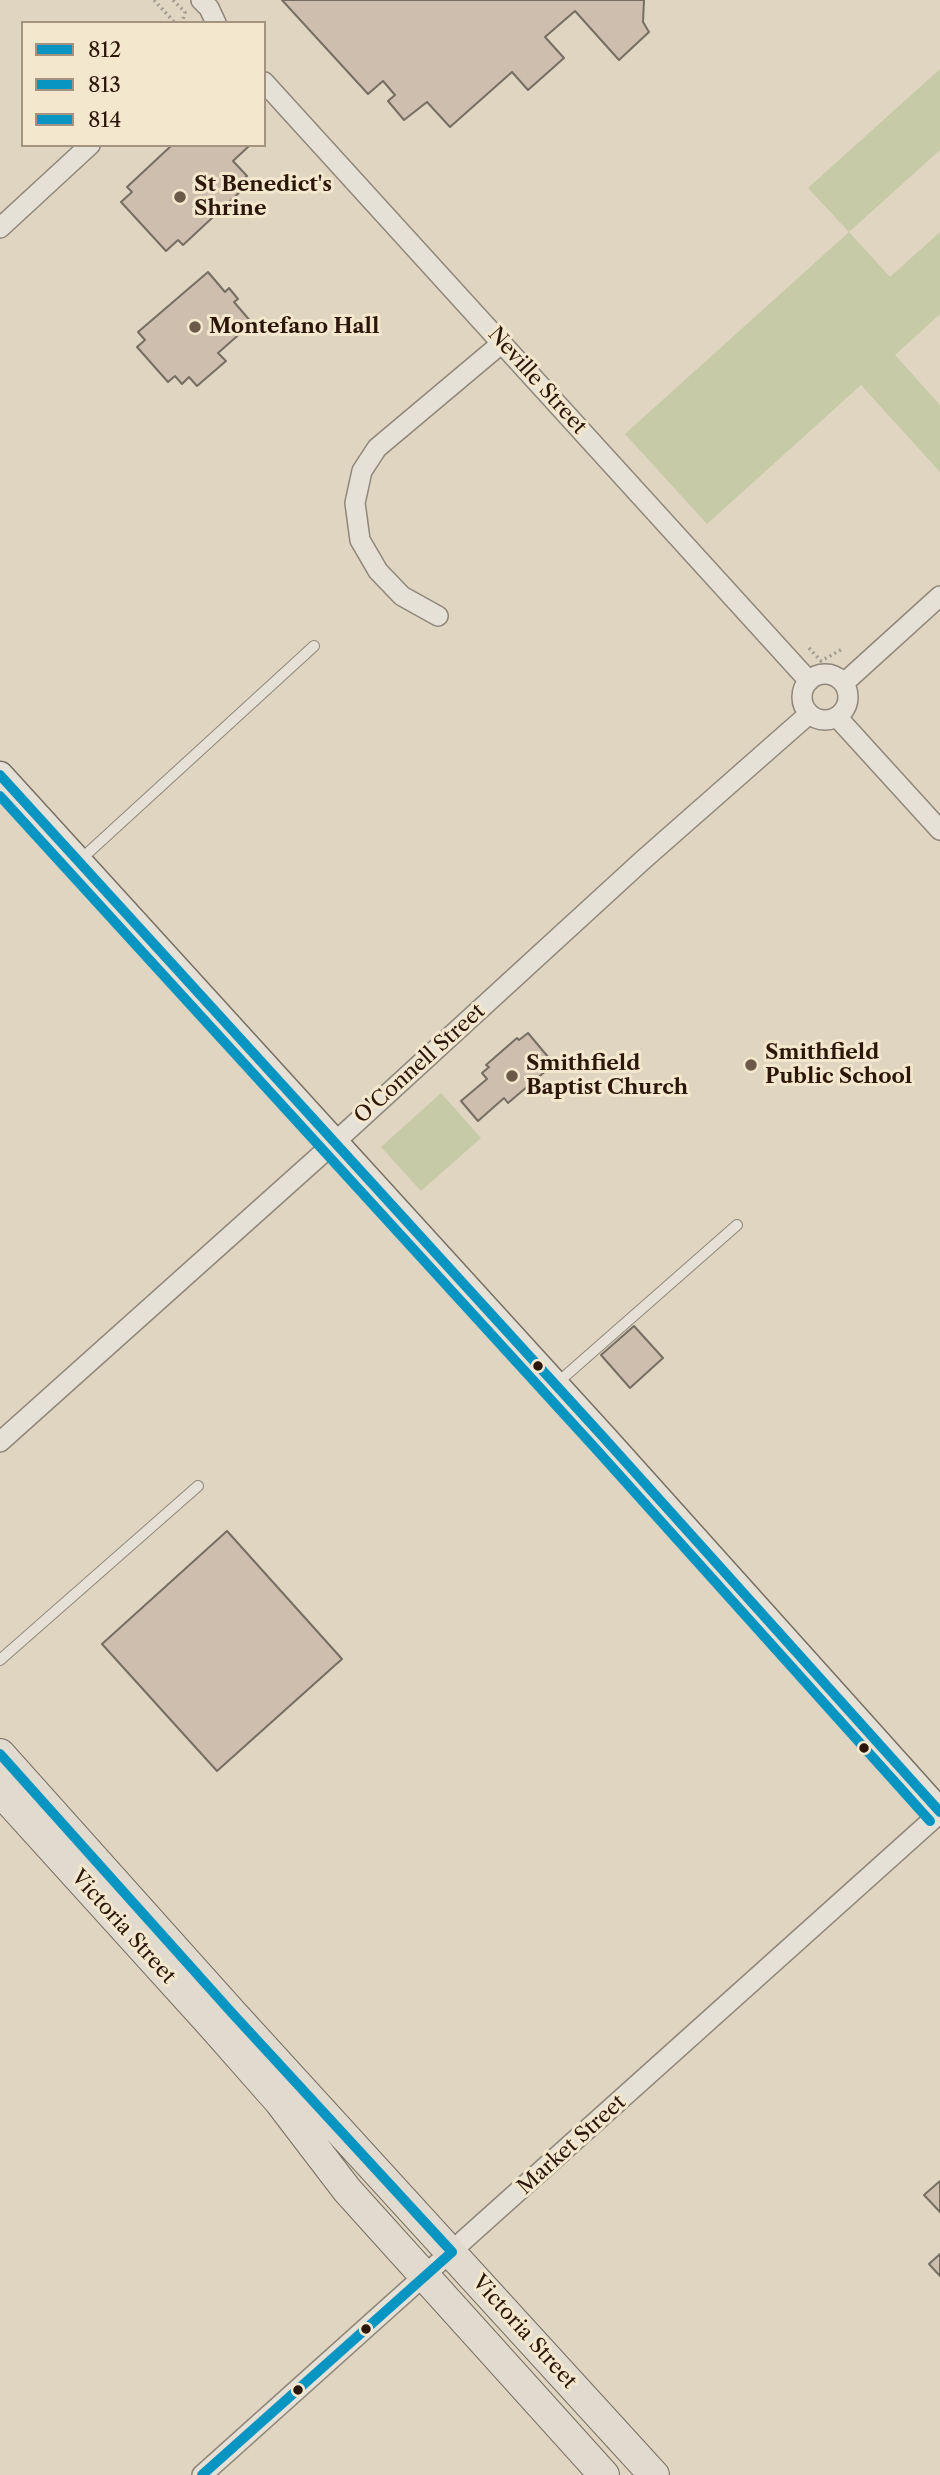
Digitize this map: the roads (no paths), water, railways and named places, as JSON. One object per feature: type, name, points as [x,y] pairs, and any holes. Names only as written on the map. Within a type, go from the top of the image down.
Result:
[{"type":"main road","points":[[0,775],[556,1385],[940,1812]]},
{"type":"main road","name":"Victoria Street","points":[[0,1754],[232,2013],[654,2475]]},
{"type":"main road","name":"Victoria Street","points":[[0,1791],[237,2053],[304,2132],[347,2190],[604,2475]]},
{"type":"street","points":[[201,0],[209,8],[215,21]]},
{"type":"street","name":"Neville Street","points":[[266,84],[809,681]]},
{"type":"street","points":[[0,228],[88,147]]},
{"type":"street","points":[[438,616],[402,596],[378,571],[360,540],[355,503],[362,471],[377,448],[502,343]]},
{"type":"street","points":[[844,683],[940,596]]},
{"type":"street","points":[[825,674],[844,683],[848,699],[838,717],[826,720],[810,714],[802,700],[803,690],[809,681],[825,674]]},
{"type":"street","name":"O'Connell Street","points":[[0,1442],[334,1143],[642,860],[810,714]]},
{"type":"street","points":[[838,717],[940,830]]},
{"type":"street","name":"Market Street","points":[[202,2475],[940,1812]]},
{"type":"lane","points":[[78,861],[314,646]]},
{"type":"lane","points":[[556,1385],[737,1224]]},
{"type":"lane","points":[[0,1661],[198,1486]]},
{"type":"place","name":"St Benedict's Shrine","points":[[180,197]]},
{"type":"place","name":"Montefano Hall","points":[[195,327]]},
{"type":"place","name":"Smithfield Public School","points":[[751,1065]]},
{"type":"place","name":"Smithfield Baptist Church","points":[[512,1076]]}]
